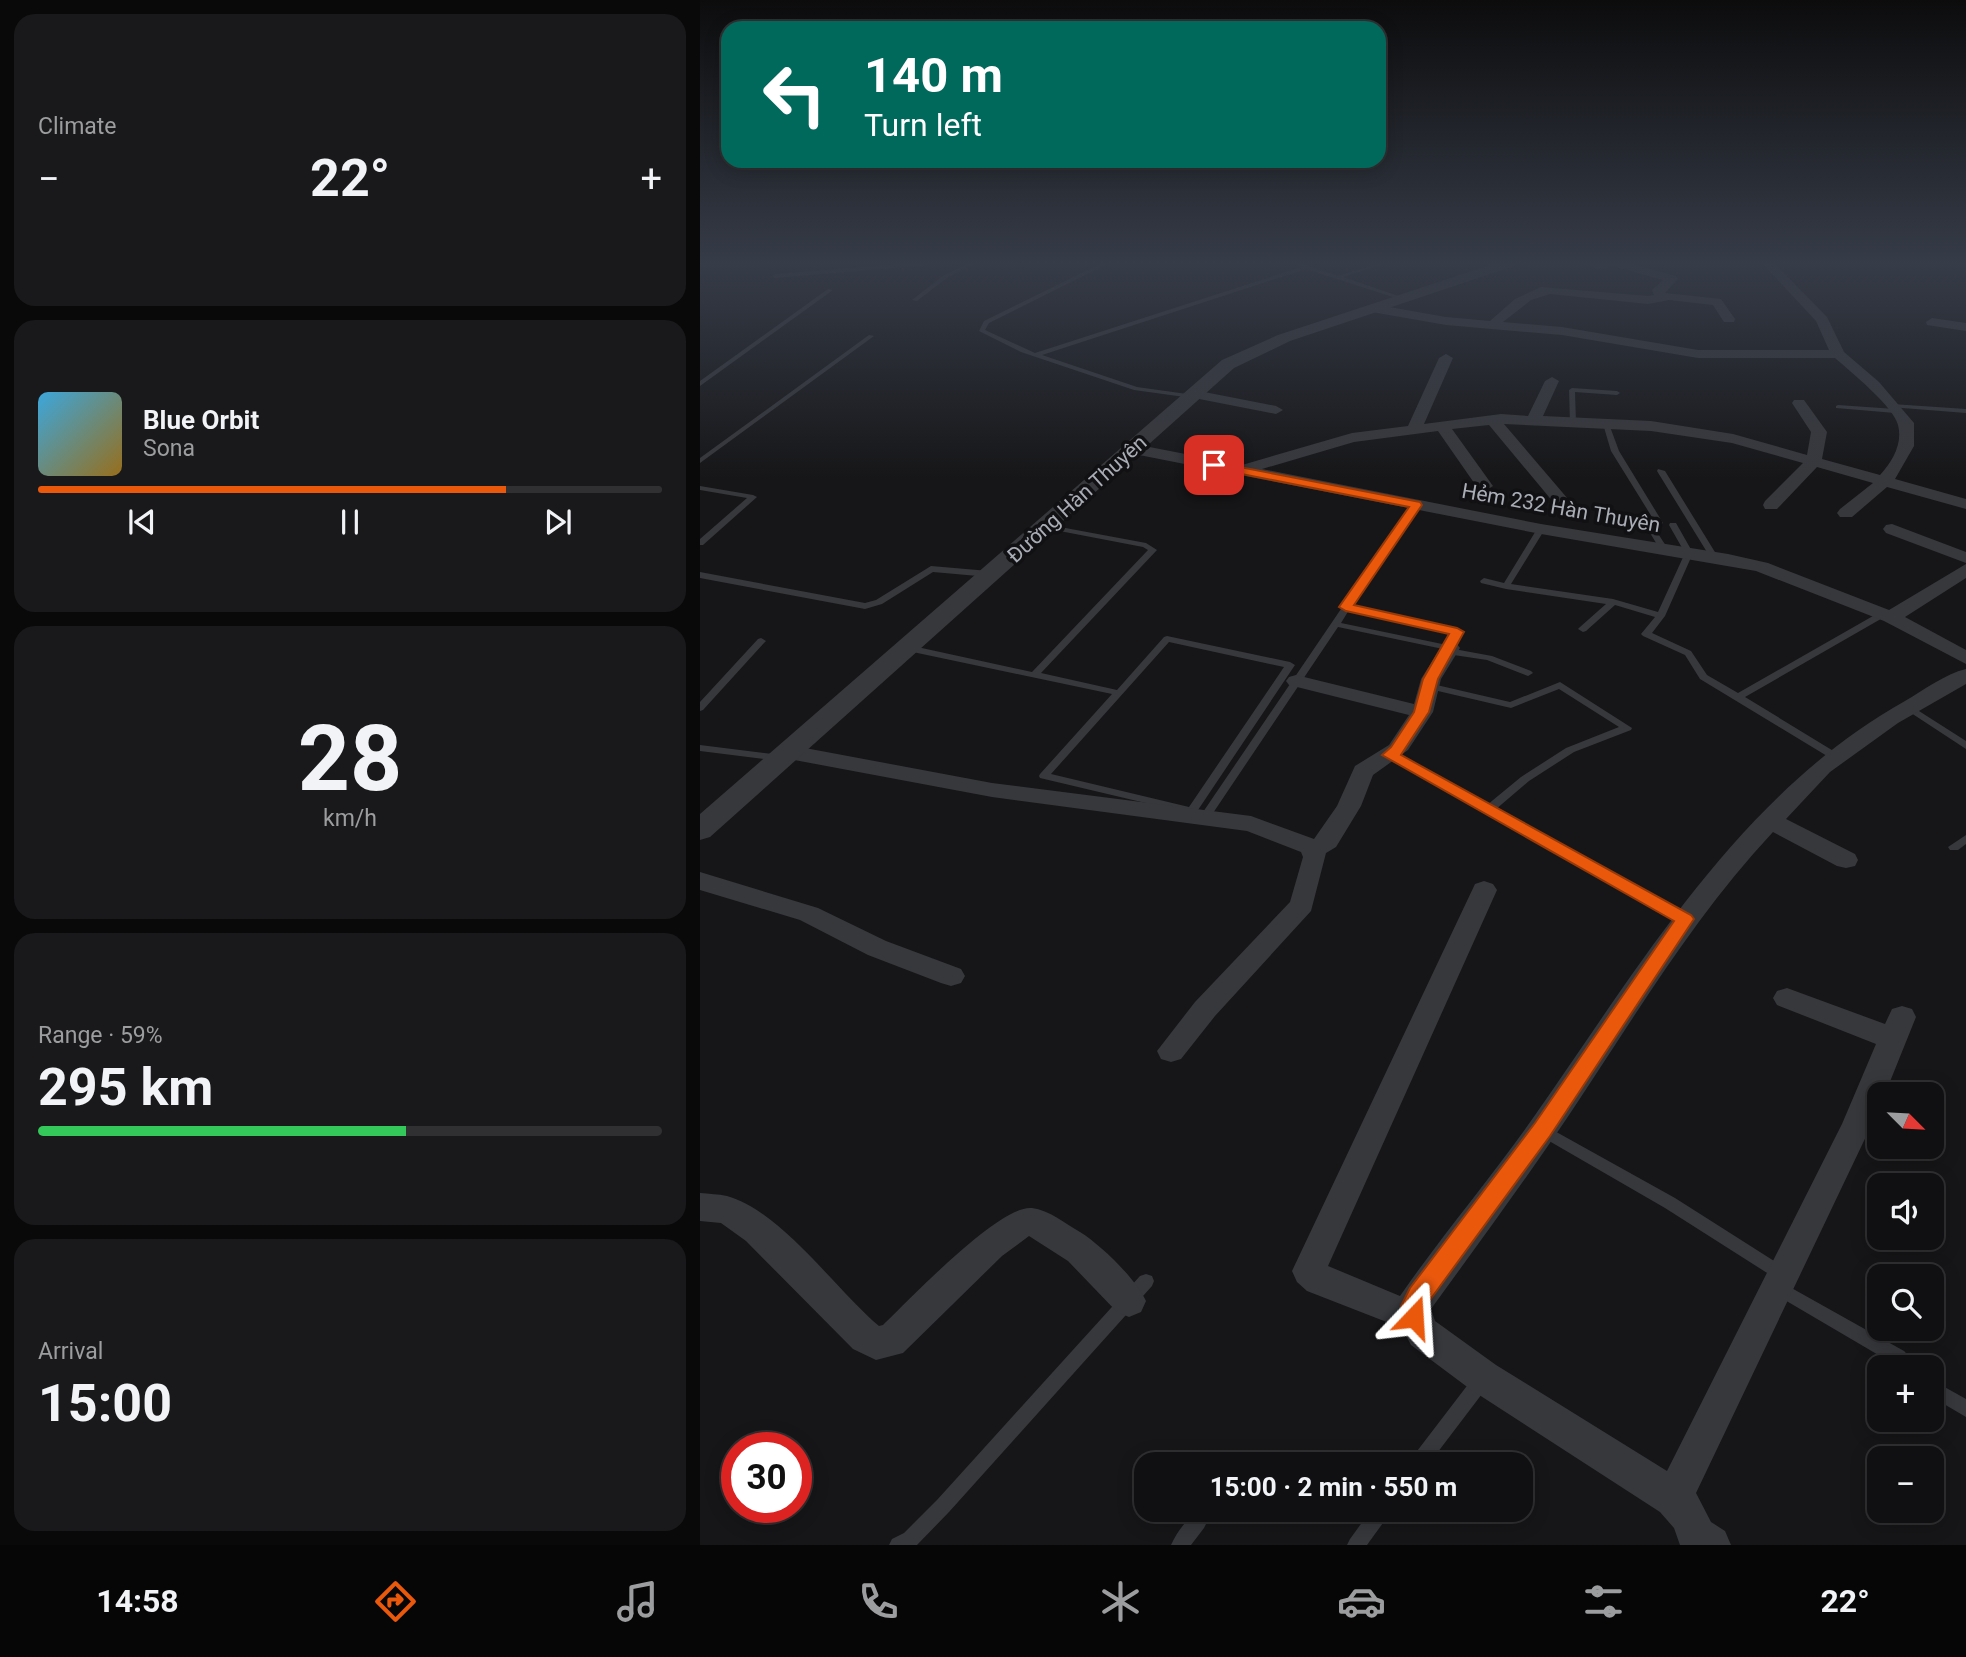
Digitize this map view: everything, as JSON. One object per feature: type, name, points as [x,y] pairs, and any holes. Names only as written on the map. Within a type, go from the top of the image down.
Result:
[{"type":"street","name":"Đường Hàn Thuyên","points":[[702,826],[1047,526],[1228,364],[1248,352],[1296,335]]},
{"type":"street","points":[[1589,335],[1698,354],[1838,354]]},
{"type":"street","points":[[1829,335],[1838,354],[1874,385],[1906,423],[1906,446],[1886,480],[1873,495],[1846,513]]},
{"type":"street","points":[[1414,430],[1446,358]]},
{"type":"street","points":[[1533,421],[1552,381]]},
{"type":"street","points":[[1193,395],[1276,410]]},
{"type":"street","points":[[1771,505],[1814,461],[1819,432],[1799,403]]},
{"type":"street","points":[[1241,471],[1352,438],[1493,420],[1651,426],[1733,439],[1966,504]]},
{"type":"street","points":[[1493,420],[1560,499]]},
{"type":"street","points":[[1443,426],[1485,485]]},
{"type":"street","name":"Hẻm 232 Hàn Thuyên","points":[[1134,449],[1541,529],[1714,557],[1762,568],[1887,615],[1966,658]]},
{"type":"street","points":[[1892,529],[1966,558]]},
{"type":"street","points":[[1887,615],[1966,569]]},
{"type":"street","points":[[1171,1051],[1205,1009],[1302,905],[1308,889],[1314,850],[1327,841],[1349,806],[1363,771],[1397,750],[1422,712],[1428,686],[1449,649]]},
{"type":"street","points":[[1699,1542],[1685,1508],[1674,1498],[1483,1377],[1423,1333],[1414,1317],[1413,1306],[1542,1130],[1685,919],[1769,820],[1836,757],[1908,707],[1966,675]]},
{"type":"street","points":[[1296,681],[1422,712]]},
{"type":"street","points":[[785,755],[992,790],[1205,817],[1272,830],[1309,845],[1314,850]]},
{"type":"street","points":[[1769,820],[1846,860]]},
{"type":"street","points":[[700,881],[809,914],[877,948],[951,975]]},
{"type":"street","points":[[1414,1317],[1319,1280],[1309,1271],[1484,890]]},
{"type":"street","points":[[1674,1498],[1857,1124],[1898,1028],[1787,998]]},
{"type":"street","points":[[700,1207],[727,1210],[736,1215],[765,1238],[865,1337],[876,1343],[891,1341],[990,1246],[1024,1222],[1034,1222],[1138,1291]]},
{"type":"lane","points":[[700,384],[768,335]]},
{"type":"lane","points":[[700,461],[871,335]]},
{"type":"lane","points":[[991,335],[1036,355],[1136,389],[1193,395]]},
{"type":"lane","points":[[1036,355],[1097,335]]},
{"type":"lane","points":[[1573,423],[1572,390],[1617,393]]},
{"type":"lane","points":[[1838,407],[1966,411]]},
{"type":"lane","points":[[1606,424],[1615,451],[1660,523],[1651,528],[1664,549]]},
{"type":"lane","points":[[1661,471],[1714,557]]},
{"type":"lane","points":[[700,488],[753,497],[700,542]]},
{"type":"lane","points":[[1205,817],[1416,505]]},
{"type":"lane","points":[[1673,525],[1689,553],[1661,616],[1646,634],[1688,653],[1703,677],[1836,757]]},
{"type":"lane","points":[[1034,675],[1153,551],[1146,545],[1047,526]]},
{"type":"lane","points":[[1506,586],[1541,529]]},
{"type":"lane","points":[[700,575],[865,606],[878,603],[932,569],[991,575]]},
{"type":"lane","points":[[1484,581],[1614,602],[1661,616]]},
{"type":"lane","points":[[1583,629],[1614,602]]},
{"type":"lane","points":[[1346,607],[1457,632],[1449,649]]},
{"type":"lane","points":[[1738,697],[1887,615]]},
{"type":"lane","points":[[1334,624],[1489,658],[1528,673]]},
{"type":"lane","points":[[1167,639],[1290,665],[1192,811],[1044,776],[1119,693],[1167,639]]},
{"type":"lane","points":[[700,708],[761,641]]},
{"type":"lane","points":[[908,648],[1119,693]]},
{"type":"lane","points":[[1428,686],[1511,705],[1560,685],[1627,728],[1570,750],[1525,779],[1487,811]]},
{"type":"lane","points":[[1908,707],[1966,746]]},
{"type":"lane","points":[[700,748],[785,755]]},
{"type":"lane","points":[[1390,755],[1685,919]]},
{"type":"lane","points":[[1954,847],[1966,839]]},
{"type":"lane","points":[[1542,1130],[1670,1203],[1780,1280],[1895,1355]]},
{"type":"lane","points":[[898,1545],[910,1539],[943,1506],[1138,1291]]},
{"type":"lane","points":[[1427,1452],[1483,1377]]},
{"type":"lane","points":[[1944,1395],[1966,1409]]},
{"type":"lane","points":[[1180,1545],[1198,1522]]},
{"type":"lane","points":[[1356,1545],[1373,1522]]},
{"type":"route","points":[[1214,465],[1416,505],[1346,607],[1457,632],[1431,679],[1425,693],[1422,712],[1397,750],[1390,755],[1685,919],[1542,1130],[1418,1296],[1413,1306],[1414,1317]]}]
